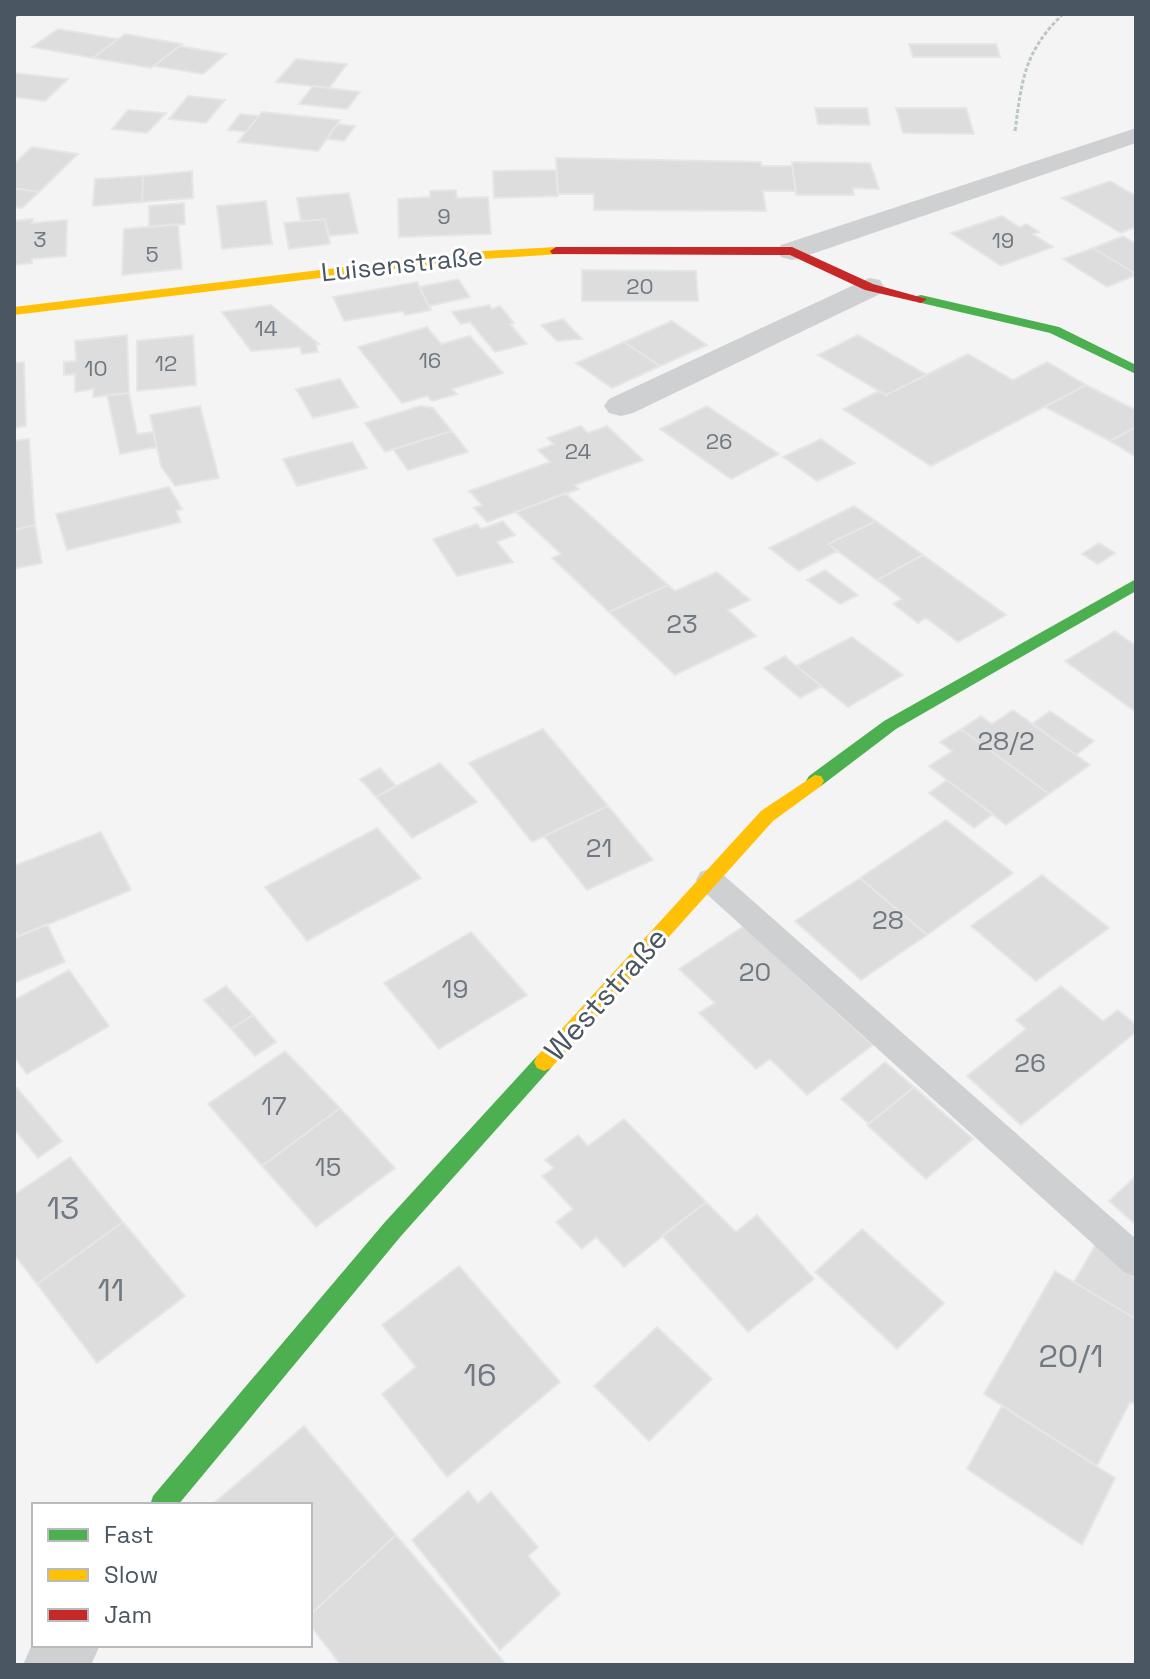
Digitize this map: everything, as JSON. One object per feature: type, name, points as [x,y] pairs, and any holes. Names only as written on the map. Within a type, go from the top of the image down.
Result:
[{"type":"street","name":"Luisenstraße","points":[[14,311],[468,256],[582,250],[792,251],[1133,135]]},
{"type":"street","name":"Luisenstraße","points":[[792,251],[869,287],[1054,330],[1136,370]]},
{"type":"street","points":[[621,406],[869,287]]},
{"type":"street","name":"Weststraße","points":[[164,1503],[393,1229],[767,816],[890,725],[1136,584]]},
{"type":"street","points":[[55,1665],[67,1647]]},
{"type":"lane","points":[[710,880],[1136,1261]]},
{"type":"path","points":[[1009,175],[1026,58],[1042,33],[1063,14]]},
{"type":"building","points":[[58,29],[118,39],[93,58],[32,47]]},
{"type":"building","points":[[125,34],[182,44],[151,68],[93,58]]},
{"type":"building","points":[[909,44],[996,44],[1000,57],[913,57]]},
{"type":"building","points":[[179,46],[226,54],[203,74],[154,66]]},
{"type":"building","points":[[296,59],[347,64],[329,88],[276,82]]},
{"type":"building","points":[[14,73],[68,79],[45,101],[14,97]]},
{"type":"building","points":[[313,86],[360,92],[347,109],[299,104]]},
{"type":"building","points":[[188,96],[225,100],[206,123],[169,119]]},
{"type":"building","points":[[815,108],[867,108],[870,125],[818,124]]},
{"type":"building","points":[[896,108],[966,108],[974,134],[903,133]]},
{"type":"building","points":[[128,110],[166,113],[147,133],[112,129]]},
{"type":"building","points":[[262,112],[340,120],[318,151],[238,142]]},
{"type":"building","points":[[240,114],[259,116],[246,132],[228,130]]},
{"type":"building","points":[[337,124],[355,126],[344,141],[327,139]]},
{"type":"building","points":[[32,147],[78,154],[39,192],[14,188],[14,164]]},
{"type":"building","points":[[556,158],[761,162],[761,166],[792,166],[796,191],[763,191],[766,211],[594,210],[594,194],[558,194]]},
{"type":"building","points":[[792,162],[870,163],[879,189],[853,188],[854,195],[796,195]]},
{"type":"building","points":[[556,170],[558,196],[494,198],[493,171]]},
{"type":"building","points":[[192,171],[193,198],[142,202],[143,176]]},
{"type":"building","points":[[143,176],[142,202],[93,206],[95,179]]},
{"type":"building","points":[[1110,181],[1136,196],[1136,227],[1121,233],[1062,198]]},
{"type":"building","points":[[14,188],[39,192],[22,208],[14,207]]},
{"type":"building","points":[[456,190],[457,198],[488,197],[491,234],[399,237],[398,199],[430,197],[430,191]]},
{"type":"building","points":[[349,193],[358,233],[329,236],[325,219],[301,221],[297,198]]},
{"type":"building","points":[[266,201],[272,244],[222,249],[217,206]]},
{"type":"building","points":[[184,203],[185,224],[149,227],[149,206]]},
{"type":"building","points":[[1002,216],[1019,227],[1027,224],[1039,232],[1033,234],[1053,247],[1001,266],[951,233]]},
{"type":"building","points":[[33,219],[32,223],[67,220],[66,256],[32,259],[32,263],[14,265],[14,221]]},
{"type":"building","points":[[325,219],[330,244],[289,249],[284,223]]},
{"type":"building","points":[[178,224],[182,269],[122,275],[124,229]]},
{"type":"building","points":[[1123,236],[1136,244],[1136,274],[1093,248]]},
{"type":"building","points":[[1093,248],[1136,275],[1107,287],[1063,259]]},
{"type":"building","points":[[582,270],[696,271],[698,301],[582,301]]},
{"type":"building","points":[[458,279],[470,297],[429,306],[419,287]]},
{"type":"building","points":[[417,282],[431,310],[405,315],[403,311],[344,321],[333,297]]},
{"type":"building","points":[[271,305],[319,344],[316,344],[318,352],[302,354],[300,347],[251,351],[222,312]]},
{"type":"building","points":[[489,305],[492,309],[500,306],[527,344],[495,352],[470,322],[461,324],[452,312]]},
{"type":"building","points":[[563,319],[582,339],[557,341],[541,325]]},
{"type":"building","points":[[672,321],[707,345],[660,366],[624,342]]},
{"type":"building","points":[[427,327],[441,344],[470,336],[503,373],[452,389],[457,394],[432,401],[427,396],[402,403],[358,347]]},
{"type":"building","points":[[127,335],[129,393],[93,397],[94,389],[75,392],[75,374],[64,375],[64,362],[76,361],[75,341]]},
{"type":"building","points":[[193,335],[196,385],[137,391],[137,341]]},
{"type":"building","points":[[858,335],[927,375],[886,395],[818,355]]},
{"type":"building","points":[[624,342],[660,366],[612,388],[576,363]]},
{"type":"building","points":[[968,354],[1013,380],[1047,362],[1086,385],[931,466],[843,409],[879,391],[886,395]]},
{"type":"building","points":[[24,362],[26,426],[14,428],[14,363]]},
{"type":"building","points":[[340,379],[358,407],[313,418],[296,389]]},
{"type":"building","points":[[1086,385],[1136,410],[1136,427],[1110,441],[1045,407]]},
{"type":"building","points":[[129,393],[137,434],[153,432],[157,447],[120,454],[107,395]]},
{"type":"building","points":[[200,406],[219,478],[175,486],[161,466],[150,415]]},
{"type":"building","points":[[420,406],[433,408],[452,431],[385,452],[365,423]]},
{"type":"building","points":[[707,406],[779,454],[731,479],[660,429]]},
{"type":"building","points":[[581,426],[588,433],[607,426],[643,460],[575,485],[579,489],[487,522],[474,508],[482,505],[469,491],[550,462],[538,450],[554,444],[547,438]]},
{"type":"building","points":[[1136,427],[1136,457],[1110,441]]},
{"type":"building","points":[[452,431],[468,452],[408,470],[393,449]]},
{"type":"building","points":[[29,439],[35,525],[14,530],[14,441]]},
{"type":"building","points":[[821,439],[855,463],[817,481],[783,457]]},
{"type":"building","points":[[352,442],[367,468],[297,486],[283,459]]},
{"type":"building","points":[[169,487],[182,509],[176,511],[181,522],[67,550],[56,514]]},
{"type":"building","points":[[565,493],[668,585],[609,612],[552,558],[561,554],[516,512]]},
{"type":"building","points":[[854,506],[876,521],[828,544],[837,551],[799,571],[769,548]]},
{"type":"building","points":[[503,521],[515,535],[497,542],[513,562],[457,576],[433,539],[477,524],[481,529]]},
{"type":"building","points":[[876,521],[923,555],[877,580],[828,544]]},
{"type":"building","points":[[35,525],[42,563],[14,569],[14,530]]},
{"type":"building","points":[[1099,543],[1115,553],[1098,564],[1082,554]]},
{"type":"building","points":[[923,555],[1006,615],[958,642],[926,618],[918,623],[893,604],[902,599],[877,580]]},
{"type":"building","points":[[825,570],[858,595],[840,604],[807,580]]},
{"type":"building","points":[[717,572],[750,600],[728,610],[756,636],[675,675],[609,612],[668,585],[675,591]]},
{"type":"building","points":[[1115,631],[1136,646],[1136,712],[1065,661]]},
{"type":"building","points":[[852,637],[903,675],[848,707],[796,666]]},
{"type":"building","points":[[785,656],[822,686],[800,698],[764,668]]},
{"type":"building","points":[[1013,710],[1090,765],[1049,794],[961,729],[981,716],[992,724]]},
{"type":"building","points":[[1050,711],[1094,741],[1076,755],[1032,724]]},
{"type":"building","points":[[543,729],[608,806],[532,842],[469,763]]},
{"type":"building","points":[[961,729],[1049,794],[1006,825],[929,766],[952,751],[940,742]]},
{"type":"building","points":[[440,763],[477,802],[412,838],[376,797]]},
{"type":"building","points":[[380,768],[396,786],[376,797],[360,779]]},
{"type":"building","points":[[947,780],[993,814],[974,828],[929,793]]},
{"type":"building","points":[[608,806],[653,860],[587,890],[544,836]]},
{"type":"building","points":[[946,820],[1013,873],[927,935],[860,878]]},
{"type":"building","points":[[377,828],[421,878],[307,941],[265,887]]},
{"type":"building","points":[[101,832],[131,890],[18,937],[14,928],[14,866]]},
{"type":"building","points":[[1042,875],[1109,928],[1036,981],[971,926]]},
{"type":"building","points":[[860,878],[927,935],[861,980],[795,921]]},
{"type":"building","points":[[47,924],[65,962],[14,983],[14,938]]},
{"type":"building","points":[[744,926],[873,1045],[807,1095],[770,1059],[756,1069],[699,1013],[715,1003],[679,969]]},
{"type":"building","points":[[471,932],[527,995],[439,1049],[384,983]]},
{"type":"building","points":[[69,970],[109,1026],[27,1074],[14,1057],[14,1000]]},
{"type":"building","points":[[226,986],[253,1015],[231,1029],[204,1000]]},
{"type":"building","points":[[1061,986],[1103,1021],[1118,1010],[1136,1025],[1136,1032],[1021,1125],[967,1076],[1026,1029],[1016,1020]]},
{"type":"building","points":[[253,1015],[276,1042],[255,1056],[231,1029]]},
{"type":"building","points":[[285,1051],[340,1108],[262,1166],[208,1104]]},
{"type":"building","points":[[885,1062],[914,1087],[869,1124],[841,1099]]},
{"type":"building","points":[[914,1087],[973,1139],[926,1179],[867,1125]]},
{"type":"building","points":[[17,1088],[62,1141],[38,1158],[14,1129],[14,1090]]},
{"type":"building","points":[[340,1108],[395,1168],[316,1227],[262,1166]]},
{"type":"building","points":[[624,1119],[706,1202],[624,1267],[596,1237],[582,1249],[556,1222],[573,1209],[542,1176],[554,1168],[545,1160],[578,1135],[588,1146]]},
{"type":"building","points":[[70,1157],[123,1222],[37,1284],[14,1254],[14,1195]]},
{"type":"building","points":[[1136,1176],[1136,1225],[1109,1201]]},
{"type":"building","points":[[706,1202],[736,1232],[757,1215],[814,1279],[748,1332],[662,1236]]},
{"type":"building","points":[[123,1222],[185,1296],[97,1363],[37,1284]]},
{"type":"building","points":[[862,1229],[944,1303],[897,1349],[815,1272]]},
{"type":"building","points":[[1097,1242],[1136,1279],[1136,1319],[1074,1282]]},
{"type":"building","points":[[459,1266],[560,1382],[447,1477],[382,1394],[416,1367],[382,1325]]},
{"type":"building","points":[[1055,1271],[1136,1319],[1136,1404],[1130,1402],[1097,1466],[984,1394]]},
{"type":"building","points":[[657,1327],[712,1379],[649,1441],[594,1386]]},
{"type":"building","points":[[1002,1406],[1115,1478],[1082,1545],[967,1469]]},
{"type":"building","points":[[304,1426],[396,1535],[312,1613],[312,1503],[214,1503]]},
{"type":"building","points":[[468,1491],[478,1503],[491,1492],[538,1547],[528,1556],[560,1594],[500,1650],[412,1540]]},
{"type":"building","points":[[396,1535],[504,1662],[502,1665],[341,1665],[312,1628],[312,1613]]},
{"type":"traffic: fast","points":[[921,299],[1054,330],[1136,370]]},
{"type":"traffic: fast","points":[[815,781],[890,725],[1136,584]]},
{"type":"traffic: fast","points":[[164,1503],[393,1229],[544,1062]]},
{"type":"traffic: slow","points":[[14,311],[468,256],[556,251]]},
{"type":"traffic: slow","points":[[544,1062],[767,816],[815,781]]},
{"type":"traffic: jam","points":[[556,251],[792,251],[869,287],[921,299]]}]
